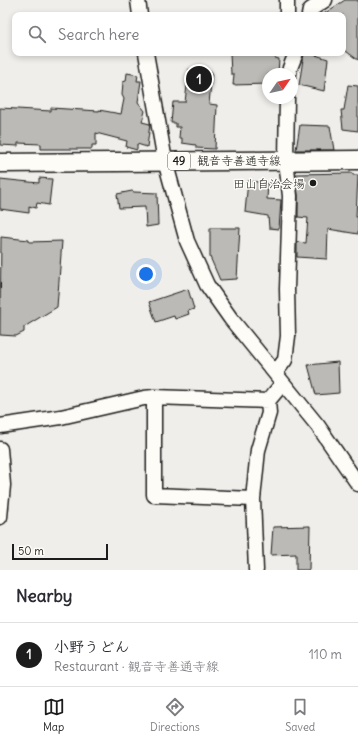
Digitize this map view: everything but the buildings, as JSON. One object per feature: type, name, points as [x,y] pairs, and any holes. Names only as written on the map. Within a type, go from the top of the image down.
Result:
[{"type":"main road","name":"観音寺善通寺線","points":[[0,163],[358,160]]},
{"type":"street","points":[[138,0],[140,12]]},
{"type":"street","points":[[287,0],[287,12]]},
{"type":"street","points":[[310,12],[310,10],[325,0]]},
{"type":"street","points":[[147,56],[165,161],[187,241],[207,285],[231,319],[318,426],[358,484]]},
{"type":"street","points":[[287,56],[289,68]]},
{"type":"street","points":[[290,68],[295,56]]},
{"type":"street","points":[[256,570],[253,499],[258,450],[269,413],[268,401],[279,378],[285,360],[288,336],[287,289],[290,194],[286,160],[287,104]]},
{"type":"street","points":[[0,426],[61,417],[154,397],[268,401]]},
{"type":"street","points":[[154,397],[154,495],[253,499]]},
{"type":"street","points":[[0,449],[3,485],[0,517]]},
{"type":"place","name":"小野うどん","points":[[199,79]]},
{"type":"place","name":"田山自治会場","points":[[313,183]]}]
